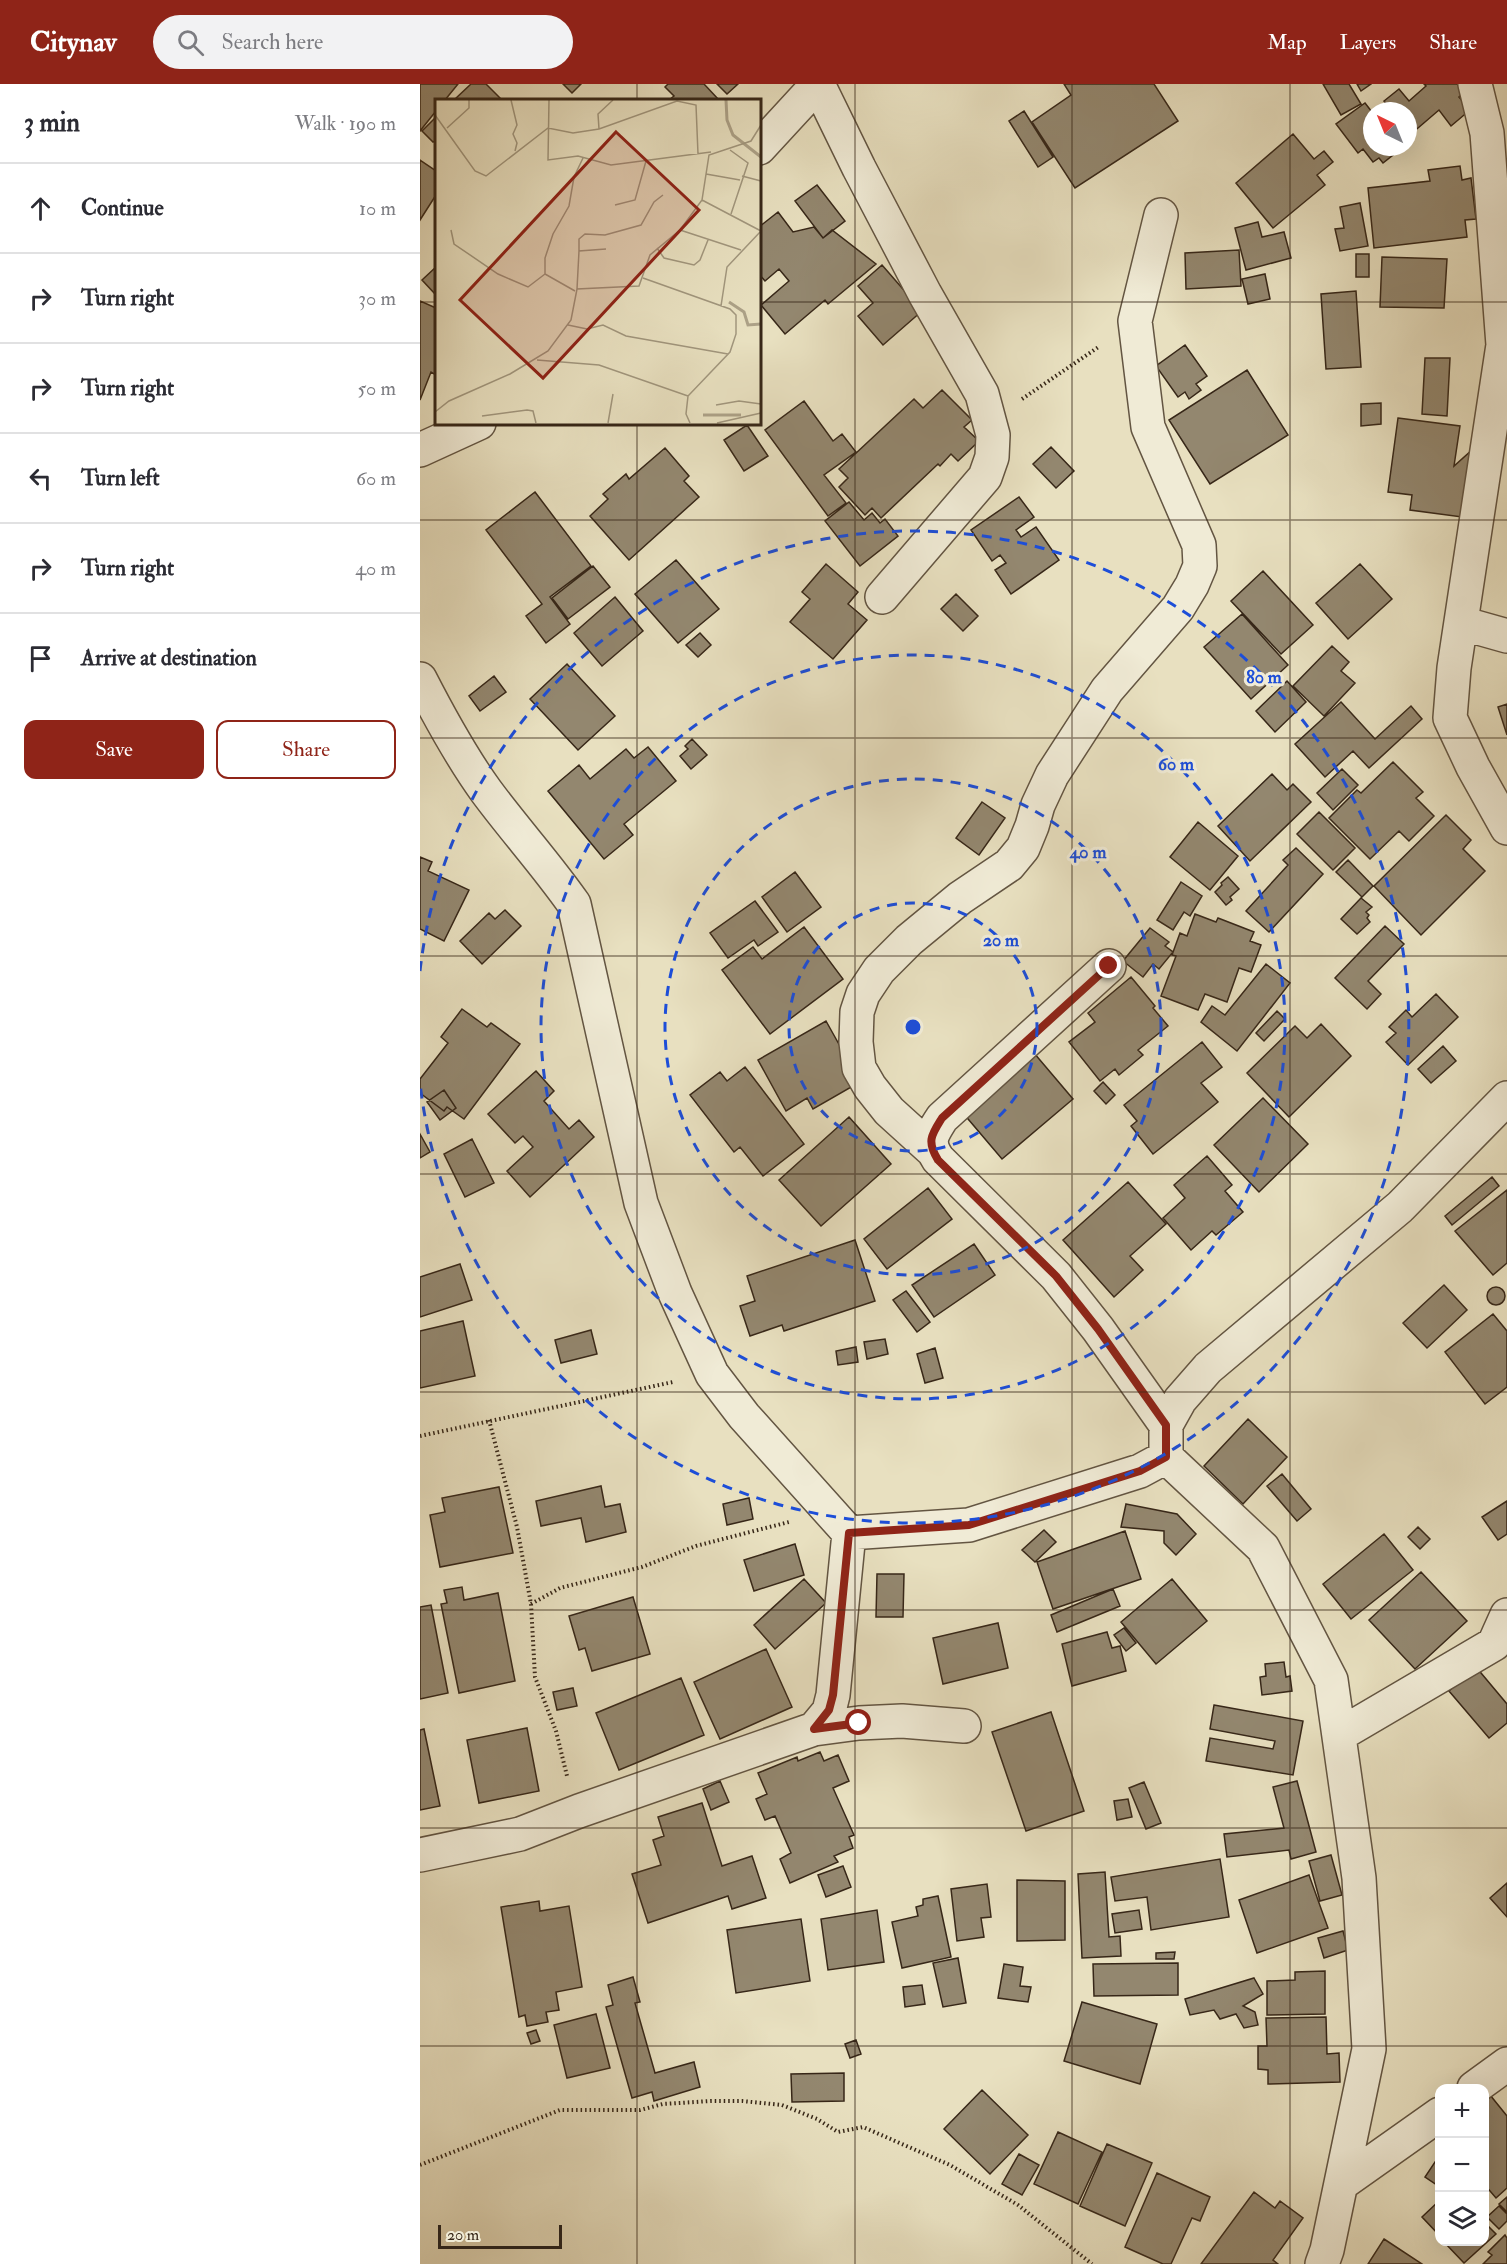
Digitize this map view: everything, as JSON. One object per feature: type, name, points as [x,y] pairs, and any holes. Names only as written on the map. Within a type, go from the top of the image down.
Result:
[{"type":"street","points":[[760,147],[818,84],[859,168],[982,394],[989,419],[993,435],[993,457],[985,477],[882,597]]},
{"type":"street","points":[[1475,84],[1487,133],[1505,344],[1454,668],[1450,718],[1473,767],[1507,828]]},
{"type":"street","points":[[1161,215],[1135,321],[1148,427],[1199,545],[1200,566],[1178,608],[1107,690],[1052,775],[1038,805],[1023,848],[1009,865],[960,898],[909,940],[879,970],[863,994],[857,1012],[856,1042],[859,1068],[870,1087],[889,1111],[932,1150],[938,1160],[1056,1276],[1098,1329],[1166,1441],[1263,1548],[1331,1680],[1359,1878],[1369,2049],[1327,2250],[1322,2264]]},
{"type":"street","points":[[420,450],[477,424]]},
{"type":"street","points":[[1461,623],[1507,636]]},
{"type":"street","points":[[420,679],[447,734],[486,791],[574,904],[641,1203],[675,1293],[712,1374],[744,1416],[838,1522],[833,1695],[829,1710],[814,1729]]},
{"type":"street","points":[[932,1150],[931,1136],[942,1118],[1109,966]]},
{"type":"street","points":[[838,1522],[969,1525],[1140,1471],[1166,1441],[1180,1400],[1208,1368],[1400,1207],[1507,1098]]},
{"type":"street","points":[[1339,1735],[1494,1644],[1507,1615]]},
{"type":"street","points":[[420,1854],[520,1834],[579,1811],[814,1729],[859,1723],[902,1721],[964,1726]]},
{"type":"street","points":[[1480,2084],[1507,2064]]},
{"type":"street","points":[[1341,2184],[1435,2118]]},
{"type":"path","points":[[989,419],[1064,372],[1135,321]]},
{"type":"path","points":[[420,1436],[712,1374]]},
{"type":"path","points":[[489,1420],[517,1527],[531,1604],[535,1677],[556,1731],[563,1765],[579,1811]]},
{"type":"path","points":[[531,1604],[560,1588],[642,1567],[696,1546],[838,1522]]},
{"type":"path","points":[[420,2165],[560,2110],[640,2110],[663,2104],[711,2101],[782,2105],[817,2119],[838,2132],[863,2127],[950,2165],[1018,2205],[1092,2264]]},
{"type":"building","points":[[420,84],[458,84],[446,99],[435,99],[435,112],[420,131]]},
{"type":"building","points":[[471,84],[486,84],[501,99],[455,99]]},
{"type":"building","points":[[563,84],[581,84],[572,93]]},
{"type":"building","points":[[668,84],[704,84],[718,99],[670,99],[674,96],[665,87]]},
{"type":"building","points":[[717,84],[738,84],[727,94]]},
{"type":"building","points":[[1064,84],[1154,84],[1178,121],[1075,188],[1032,122],[1071,95]]},
{"type":"building","points":[[1323,84],[1349,84],[1361,104],[1341,115]]},
{"type":"building","points":[[1357,84],[1371,84],[1361,91]]},
{"type":"building","points":[[1424,84],[1457,84],[1464,92],[1459,97],[1470,110],[1451,126],[1439,110],[1417,129],[1417,102],[1384,101],[1399,89],[1409,101],[1426,86]]},
{"type":"building","points":[[1363,104],[1363,149],[1358,153],[1336,124]]},
{"type":"building","points":[[1024,111],[1053,157],[1038,167],[1009,121]]},
{"type":"building","points":[[435,118],[435,141],[433,142],[422,131]]},
{"type":"building","points":[[1293,134],[1314,159],[1324,151],[1333,162],[1317,175],[1325,185],[1273,228],[1236,183]]},
{"type":"building","points":[[1368,156],[1392,156],[1383,163],[1379,158],[1373,162]]},
{"type":"building","points":[[420,160],[435,170],[435,197],[420,220]]},
{"type":"building","points":[[1460,166],[1462,180],[1471,178],[1476,219],[1465,220],[1467,237],[1374,248],[1368,188],[1430,181],[1428,170]]},
{"type":"building","points":[[817,185],[845,221],[823,238],[795,201]]},
{"type":"building","points":[[1360,203],[1368,246],[1340,251],[1335,229],[1344,228],[1340,207]]},
{"type":"building","points":[[778,212],[793,232],[814,227],[823,238],[832,230],[876,264],[828,304],[825,300],[785,334],[761,305],[789,281],[779,269],[765,281],[760,275],[760,226]]},
{"type":"building","points":[[1258,222],[1262,237],[1284,232],[1291,258],[1246,270],[1235,228]]},
{"type":"building","points":[[1239,250],[1241,286],[1186,289],[1185,253]]},
{"type":"building","points":[[1356,254],[1369,254],[1369,277],[1356,277]]},
{"type":"building","points":[[1382,257],[1447,259],[1444,308],[1380,307]]},
{"type":"building","points":[[882,265],[922,311],[883,345],[858,316],[873,303],[858,286]]},
{"type":"building","points":[[435,268],[435,294],[422,280]]},
{"type":"building","points":[[1265,274],[1270,299],[1248,304],[1242,279]]},
{"type":"building","points":[[1356,291],[1361,367],[1326,369],[1321,294]]},
{"type":"building","points":[[420,301],[435,308],[435,374],[431,372],[420,400]]},
{"type":"building","points":[[1185,345],[1207,376],[1196,384],[1201,390],[1189,399],[1185,392],[1178,397],[1156,366]]},
{"type":"building","points":[[1425,358],[1450,358],[1447,416],[1422,414]]},
{"type":"building","points":[[1247,370],[1288,435],[1210,484],[1169,420]]},
{"type":"building","points":[[942,390],[972,420],[964,427],[979,441],[958,461],[951,454],[940,466],[938,464],[881,518],[872,508],[865,515],[839,487],[848,478],[839,469],[914,399],[923,408]]},
{"type":"building","points":[[804,401],[833,441],[842,434],[856,452],[824,475],[846,503],[828,516],[765,430]]},
{"type":"building","points":[[1381,403],[1381,424],[1361,426],[1361,404]]},
{"type":"building","points":[[1398,418],[1460,426],[1454,466],[1472,450],[1462,517],[1410,510],[1412,495],[1388,492]]},
{"type":"building","points":[[747,425],[768,456],[744,471],[724,440]]},
{"type":"building","points":[[1051,447],[1074,471],[1056,488],[1033,464]]},
{"type":"building","points":[[665,448],[689,476],[684,481],[699,497],[629,560],[590,516],[608,499],[603,494],[626,474],[629,479]]},
{"type":"building","points":[[535,492],[591,566],[550,597],[570,624],[546,643],[526,616],[542,604],[486,530]]},
{"type":"building","points":[[1019,497],[1034,517],[1016,530],[1021,537],[1036,527],[1059,560],[1011,594],[995,570],[1006,563],[1000,555],[992,561],[971,530]]},
{"type":"building","points":[[849,502],[864,520],[872,513],[880,523],[885,519],[898,536],[860,566],[825,521]]},
{"type":"building","points":[[676,560],[719,609],[678,643],[635,594]]},
{"type":"building","points":[[826,564],[858,592],[848,604],[867,620],[833,659],[790,622],[810,599],[802,592]]},
{"type":"building","points":[[1360,564],[1392,599],[1348,639],[1316,603]]},
{"type":"building","points":[[593,566],[610,587],[568,619],[552,598]]},
{"type":"building","points":[[1263,571],[1313,625],[1281,654],[1231,601]]},
{"type":"building","points":[[956,594],[978,616],[963,631],[941,609]]},
{"type":"building","points":[[615,597],[643,631],[602,666],[574,633]]},
{"type":"building","points":[[1242,614],[1288,665],[1251,699],[1204,647]]},
{"type":"building","points":[[700,633],[711,645],[698,657],[686,645]]},
{"type":"building","points":[[1332,646],[1349,662],[1341,671],[1355,683],[1324,716],[1293,686]]},
{"type":"building","points":[[567,664],[615,716],[578,750],[530,699]]},
{"type":"building","points":[[494,676],[506,692],[480,711],[469,696]]},
{"type":"building","points":[[1287,681],[1306,702],[1275,732],[1256,711]]},
{"type":"building","points":[[1341,702],[1375,739],[1411,706],[1422,719],[1369,768],[1353,751],[1325,777],[1295,744]]},
{"type":"building","points":[[1507,704],[1507,735],[1498,707]]},
{"type":"building","points":[[692,739],[707,755],[691,769],[680,756],[688,749],[685,746]]},
{"type":"building","points":[[648,747],[676,781],[624,824],[633,835],[604,859],[548,791],[579,765],[590,779],[626,749],[634,758]]},
{"type":"building","points":[[1393,762],[1423,792],[1416,798],[1434,816],[1409,841],[1399,831],[1370,859],[1329,818],[1357,790],[1361,793]]},
{"type":"building","points":[[1342,769],[1358,785],[1333,810],[1317,793]]},
{"type":"building","points":[[1272,774],[1287,790],[1293,784],[1311,802],[1250,861],[1218,826]]},
{"type":"building","points":[[982,802],[1005,818],[979,855],[956,838]]},
{"type":"building","points":[[1319,812],[1355,848],[1333,870],[1297,834]]},
{"type":"building","points":[[1446,815],[1471,840],[1463,849],[1485,871],[1421,935],[1374,886]]},
{"type":"building","points":[[1198,822],[1238,856],[1210,890],[1170,857]]},
{"type":"building","points":[[1296,848],[1323,874],[1269,932],[1246,911],[1288,865],[1283,860]]},
{"type":"building","points":[[420,857],[432,862],[428,871],[469,890],[444,941],[420,929]]},
{"type":"building","points":[[1348,860],[1373,886],[1362,897],[1336,872]]},
{"type":"building","points":[[795,872],[821,907],[787,932],[762,897]]},
{"type":"building","points":[[1228,877],[1239,889],[1230,897],[1232,900],[1226,905],[1215,892]]},
{"type":"building","points":[[1181,882],[1202,896],[1190,916],[1184,912],[1173,930],[1157,920]]},
{"type":"building","points":[[1361,898],[1372,907],[1366,912],[1370,922],[1357,934],[1341,919]]},
{"type":"building","points":[[755,901],[778,932],[758,946],[754,940],[728,958],[710,933]]},
{"type":"building","points":[[505,910],[521,926],[482,964],[460,941],[489,913],[495,919]]},
{"type":"building","points":[[1195,914],[1216,922],[1218,918],[1254,932],[1250,941],[1261,945],[1251,972],[1239,968],[1227,1002],[1205,994],[1198,1010],[1161,996],[1176,956],[1172,955],[1180,933],[1187,936]]},
{"type":"building","points":[[1385,926],[1404,944],[1368,981],[1381,994],[1367,1009],[1335,978]]},
{"type":"building","points":[[804,927],[843,979],[770,1034],[722,970],[753,947],[762,959]]},
{"type":"building","points":[[1150,928],[1169,942],[1165,946],[1173,952],[1159,969],[1153,964],[1143,977],[1123,961]]},
{"type":"building","points":[[1266,964],[1290,983],[1237,1051],[1201,1022],[1212,1006],[1225,1015]]},
{"type":"building","points":[[1131,977],[1168,1026],[1138,1050],[1143,1055],[1119,1075],[1115,1069],[1100,1081],[1069,1042],[1095,1022],[1088,1013]]},
{"type":"building","points":[[1436,994],[1458,1017],[1408,1065],[1386,1042],[1396,1033],[1389,1027],[1406,1010],[1412,1017]]},
{"type":"building","points":[[462,1009],[487,1027],[491,1023],[520,1044],[464,1119],[447,1107],[444,1111],[420,1093],[420,1079],[448,1043],[441,1037]]},
{"type":"building","points":[[1277,1011],[1285,1019],[1264,1041],[1256,1033]]},
{"type":"building","points":[[826,1021],[860,1082],[813,1109],[807,1098],[786,1111],[758,1060]]},
{"type":"building","points":[[1321,1024],[1351,1056],[1289,1117],[1247,1073],[1295,1026],[1307,1038]]},
{"type":"building","points":[[1202,1042],[1222,1067],[1201,1083],[1218,1102],[1153,1154],[1131,1126],[1137,1121],[1124,1105]]},
{"type":"building","points":[[1443,1046],[1456,1061],[1431,1083],[1418,1069]]},
{"type":"building","points":[[1034,1053],[1073,1099],[1002,1159],[963,1113]]},
{"type":"building","points":[[745,1067],[804,1144],[763,1176],[740,1147],[734,1152],[690,1095],[720,1072],[727,1081]]},
{"type":"building","points":[[536,1071],[554,1091],[544,1101],[569,1129],[579,1120],[594,1137],[530,1197],[507,1171],[533,1147],[523,1136],[515,1143],[488,1114]]},
{"type":"building","points":[[1103,1082],[1115,1095],[1106,1104],[1094,1091]]},
{"type":"building","points":[[444,1090],[456,1108],[440,1120],[427,1102]]},
{"type":"building","points":[[1263,1098],[1308,1144],[1259,1192],[1214,1145]]},
{"type":"building","points":[[849,1117],[891,1164],[821,1226],[779,1180]]},
{"type":"building","points":[[420,1134],[430,1152],[420,1158]]},
{"type":"building","points":[[472,1139],[494,1183],[465,1197],[444,1154]]},
{"type":"building","points":[[1207,1156],[1232,1185],[1225,1191],[1243,1212],[1216,1235],[1212,1231],[1191,1250],[1163,1218],[1185,1198],[1174,1185]]},
{"type":"building","points":[[1492,1177],[1499,1186],[1452,1225],[1445,1216]]},
{"type":"building","points":[[1128,1182],[1166,1224],[1130,1256],[1143,1270],[1114,1297],[1063,1240]]},
{"type":"building","points":[[928,1188],[952,1219],[887,1269],[864,1239]]},
{"type":"building","points":[[1507,1190],[1507,1263],[1493,1275],[1455,1231]]},
{"type":"building","points":[[855,1240],[875,1301],[784,1331],[782,1325],[750,1336],[740,1306],[755,1301],[747,1276]]},
{"type":"building","points":[[974,1244],[995,1275],[934,1317],[912,1285]]},
{"type":"building","points":[[460,1264],[472,1300],[420,1317],[420,1277]]},
{"type":"building","points":[[1444,1285],[1467,1310],[1427,1348],[1403,1323]]},
{"type":"building","points":[[1496,1287],[1502,1290],[1505,1296],[1502,1302],[1496,1305],[1490,1302],[1487,1296],[1490,1290]]},
{"type":"building","points":[[906,1291],[930,1322],[917,1332],[893,1300]]},
{"type":"building","points":[[1493,1314],[1507,1331],[1507,1387],[1485,1404],[1445,1352]]},
{"type":"building","points":[[463,1321],[475,1376],[420,1388],[420,1331]]},
{"type":"building","points":[[591,1330],[597,1354],[561,1363],[555,1340]]},
{"type":"building","points":[[885,1339],[888,1354],[867,1359],[864,1342]]},
{"type":"building","points":[[856,1347],[858,1362],[838,1365],[836,1351]]},
{"type":"building","points":[[935,1348],[943,1378],[925,1383],[917,1354]]},
{"type":"building","points":[[1248,1419],[1287,1457],[1243,1504],[1204,1466]]},
{"type":"building","points":[[1282,1474],[1311,1509],[1297,1521],[1267,1486]]},
{"type":"building","points":[[601,1486],[605,1507],[620,1504],[626,1532],[586,1542],[581,1518],[541,1526],[536,1501]]},
{"type":"building","points":[[499,1487],[513,1553],[440,1567],[430,1515],[445,1512],[442,1498]]},
{"type":"building","points":[[749,1498],[753,1519],[727,1525],[723,1504]]},
{"type":"building","points":[[1507,1501],[1507,1534],[1498,1540],[1482,1517]]},
{"type":"building","points":[[1126,1504],[1177,1514],[1196,1534],[1176,1555],[1164,1543],[1164,1531],[1121,1527]]},
{"type":"building","points":[[1418,1527],[1430,1539],[1420,1549],[1408,1537]]},
{"type":"building","points":[[1044,1530],[1056,1542],[1035,1562],[1022,1550]]},
{"type":"building","points":[[1125,1531],[1141,1579],[1053,1609],[1037,1562]]},
{"type":"building","points":[[1384,1534],[1413,1570],[1351,1619],[1323,1584]]},
{"type":"building","points":[[795,1544],[804,1575],[754,1591],[744,1560]]},
{"type":"building","points":[[1421,1572],[1467,1621],[1415,1669],[1369,1620]]},
{"type":"building","points":[[877,1574],[904,1574],[903,1617],[876,1617]]},
{"type":"building","points":[[804,1579],[826,1603],[775,1649],[754,1625]]},
{"type":"building","points":[[1172,1579],[1207,1621],[1156,1664],[1121,1622]]},
{"type":"building","points":[[462,1587],[464,1600],[498,1593],[515,1681],[459,1693],[441,1604],[447,1603],[444,1590]]},
{"type":"building","points":[[1113,1589],[1120,1606],[1057,1632],[1051,1615]]},
{"type":"building","points":[[633,1597],[650,1654],[592,1671],[585,1648],[579,1650],[569,1616]]},
{"type":"building","points":[[431,1605],[448,1693],[420,1699],[420,1607]]},
{"type":"building","points":[[998,1623],[1008,1668],[943,1684],[933,1638]]},
{"type":"building","points":[[1124,1628],[1136,1643],[1126,1651],[1114,1635]]},
{"type":"building","points":[[1107,1632],[1112,1648],[1120,1646],[1126,1671],[1072,1686],[1062,1644]]},
{"type":"building","points":[[766,1649],[792,1707],[720,1739],[694,1682]]},
{"type":"building","points":[[1284,1662],[1286,1677],[1290,1676],[1292,1691],[1262,1695],[1260,1677],[1266,1676],[1265,1664]]},
{"type":"building","points":[[1476,1667],[1507,1704],[1507,1723],[1489,1738],[1449,1691]]},
{"type":"building","points":[[681,1678],[704,1735],[619,1770],[596,1713]]},
{"type":"building","points":[[573,1688],[577,1706],[557,1710],[553,1692]]},
{"type":"building","points":[[1214,1705],[1303,1721],[1293,1775],[1206,1761],[1210,1738],[1273,1749],[1275,1741],[1210,1729]]},
{"type":"building","points":[[1051,1712],[1084,1811],[1026,1831],[992,1732]]},
{"type":"building","points":[[527,1728],[539,1791],[479,1803],[467,1740]]},
{"type":"building","points":[[424,1729],[440,1806],[420,1810],[420,1730]]},
{"type":"building","points":[[820,1752],[824,1761],[838,1755],[849,1781],[833,1788],[854,1835],[849,1837],[853,1848],[834,1856],[838,1862],[790,1883],[780,1859],[791,1853],[775,1816],[765,1820],[756,1799],[767,1794],[758,1773],[797,1757],[798,1761]]},
{"type":"building","points":[[720,1781],[729,1802],[711,1810],[703,1789]]},
{"type":"building","points":[[1297,1781],[1316,1852],[1291,1859],[1289,1850],[1227,1857],[1224,1834],[1284,1828],[1273,1787]]},
{"type":"building","points":[[1144,1782],[1161,1823],[1146,1829],[1129,1788]]},
{"type":"building","points":[[1128,1799],[1132,1817],[1117,1820],[1114,1801]]},
{"type":"building","points":[[702,1803],[722,1866],[752,1856],[766,1898],[732,1909],[728,1896],[648,1923],[632,1874],[661,1865],[653,1840],[664,1836],[658,1817]]},
{"type":"building","points":[[1331,1855],[1342,1895],[1320,1901],[1309,1861]]},
{"type":"building","points":[[1220,1859],[1229,1917],[1151,1930],[1147,1897],[1115,1901],[1111,1877]]},
{"type":"building","points":[[843,1866],[851,1887],[826,1897],[818,1875]]},
{"type":"building","points":[[1105,1872],[1109,1937],[1120,1936],[1121,1956],[1082,1958],[1078,1874]]},
{"type":"building","points":[[1309,1875],[1328,1928],[1257,1953],[1239,1900]]},
{"type":"building","points":[[1017,1880],[1065,1881],[1065,1940],[1017,1941]]},
{"type":"building","points":[[1507,1883],[1507,1917],[1490,1898]]},
{"type":"building","points":[[987,1884],[991,1917],[981,1918],[984,1937],[957,1941],[951,1889]]},
{"type":"building","points":[[938,1896],[951,1957],[902,1968],[892,1922],[918,1916],[916,1907],[923,1905],[923,1899]]},
{"type":"building","points":[[539,1901],[540,1911],[569,1906],[582,1987],[556,1992],[559,2010],[546,2012],[548,2022],[527,2026],[525,2015],[519,2017],[501,1907]]},
{"type":"building","points":[[877,1910],[884,1962],[828,1970],[821,1919]]},
{"type":"building","points":[[1139,1910],[1142,1929],[1115,1933],[1112,1914]]},
{"type":"building","points":[[801,1919],[810,1981],[736,1993],[727,1930]]},
{"type":"building","points":[[1343,1931],[1348,1950],[1324,1958],[1318,1938]]},
{"type":"building","points":[[1175,1952],[1174,1959],[1156,1959],[1156,1953]]},
{"type":"building","points":[[958,1958],[966,2003],[943,2007],[933,1963]]},
{"type":"building","points":[[1178,1963],[1178,1995],[1094,1996],[1093,1964]]},
{"type":"building","points":[[1004,1964],[1023,1967],[1020,1986],[1031,1987],[1028,2002],[998,1998]]},
{"type":"building","points":[[1325,1971],[1325,2014],[1267,2015],[1267,1981],[1295,1980],[1295,1972]]},
{"type":"building","points":[[633,1977],[640,2002],[635,2003],[655,2073],[694,2062],[700,2087],[654,2101],[652,2092],[632,2098],[606,2007],[613,2005],[608,1985]]},
{"type":"building","points":[[1254,1978],[1263,1994],[1243,2006],[1255,2012],[1258,2025],[1244,2028],[1236,2014],[1220,2019],[1214,2010],[1190,2015],[1185,1999]]},
{"type":"building","points":[[922,1985],[925,2004],[905,2007],[903,1987]]},
{"type":"building","points":[[1082,2002],[1157,2024],[1140,2084],[1064,2061]]},
{"type":"building","points":[[596,2014],[610,2068],[567,2078],[554,2025]]},
{"type":"building","points":[[1326,2017],[1327,2054],[1339,2053],[1340,2082],[1268,2084],[1268,2070],[1258,2069],[1258,2046],[1267,2046],[1266,2018]]},
{"type":"building","points":[[536,2030],[540,2041],[531,2044],[527,2033]]},
{"type":"building","points":[[856,2040],[861,2054],[850,2058],[845,2044]]},
{"type":"building","points":[[844,2073],[844,2101],[792,2102],[791,2074]]},
{"type":"building","points":[[982,2090],[1028,2135],[990,2174],[944,2129]]},
{"type":"building","points":[[1489,2094],[1507,2116],[1507,2188],[1496,2198],[1489,2190]]},
{"type":"building","points":[[1058,2132],[1102,2152],[1078,2204],[1034,2184]]},
{"type":"building","points":[[1107,2144],[1152,2163],[1125,2226],[1080,2206]]},
{"type":"building","points":[[1019,2154],[1039,2165],[1022,2195],[1002,2184]]},
{"type":"building","points":[[1435,2162],[1435,2184],[1425,2177]]},
{"type":"building","points":[[1157,2173],[1210,2197],[1200,2221],[1192,2218],[1171,2264],[1163,2264],[1125,2247]]},
{"type":"building","points":[[1254,2192],[1275,2208],[1280,2201],[1303,2218],[1273,2260],[1278,2264],[1201,2264]]},
{"type":"building","points":[[1507,2197],[1507,2212],[1499,2204]]},
{"type":"building","points":[[1435,2205],[1435,2231],[1422,2217]]},
{"type":"building","points":[[1499,2206],[1507,2214],[1507,2221],[1499,2229],[1489,2219],[1489,2215]]},
{"type":"building","points":[[1489,2227],[1496,2234],[1489,2240]]},
{"type":"building","points":[[1505,2235],[1507,2264],[1483,2264],[1492,2255],[1488,2252]]},
{"type":"building","points":[[1384,2239],[1422,2264],[1368,2264]]},
{"type":"building","points":[[1448,2246],[1483,2246],[1464,2263]]},
{"type":"route","points":[[859,1723],[814,1729],[824,1719],[833,1695],[849,1533],[969,1525],[1051,1501],[1140,1471],[1166,1457],[1166,1425],[1098,1329],[1056,1276],[938,1160],[932,1150],[931,1136],[942,1118],[1109,966]]}]
